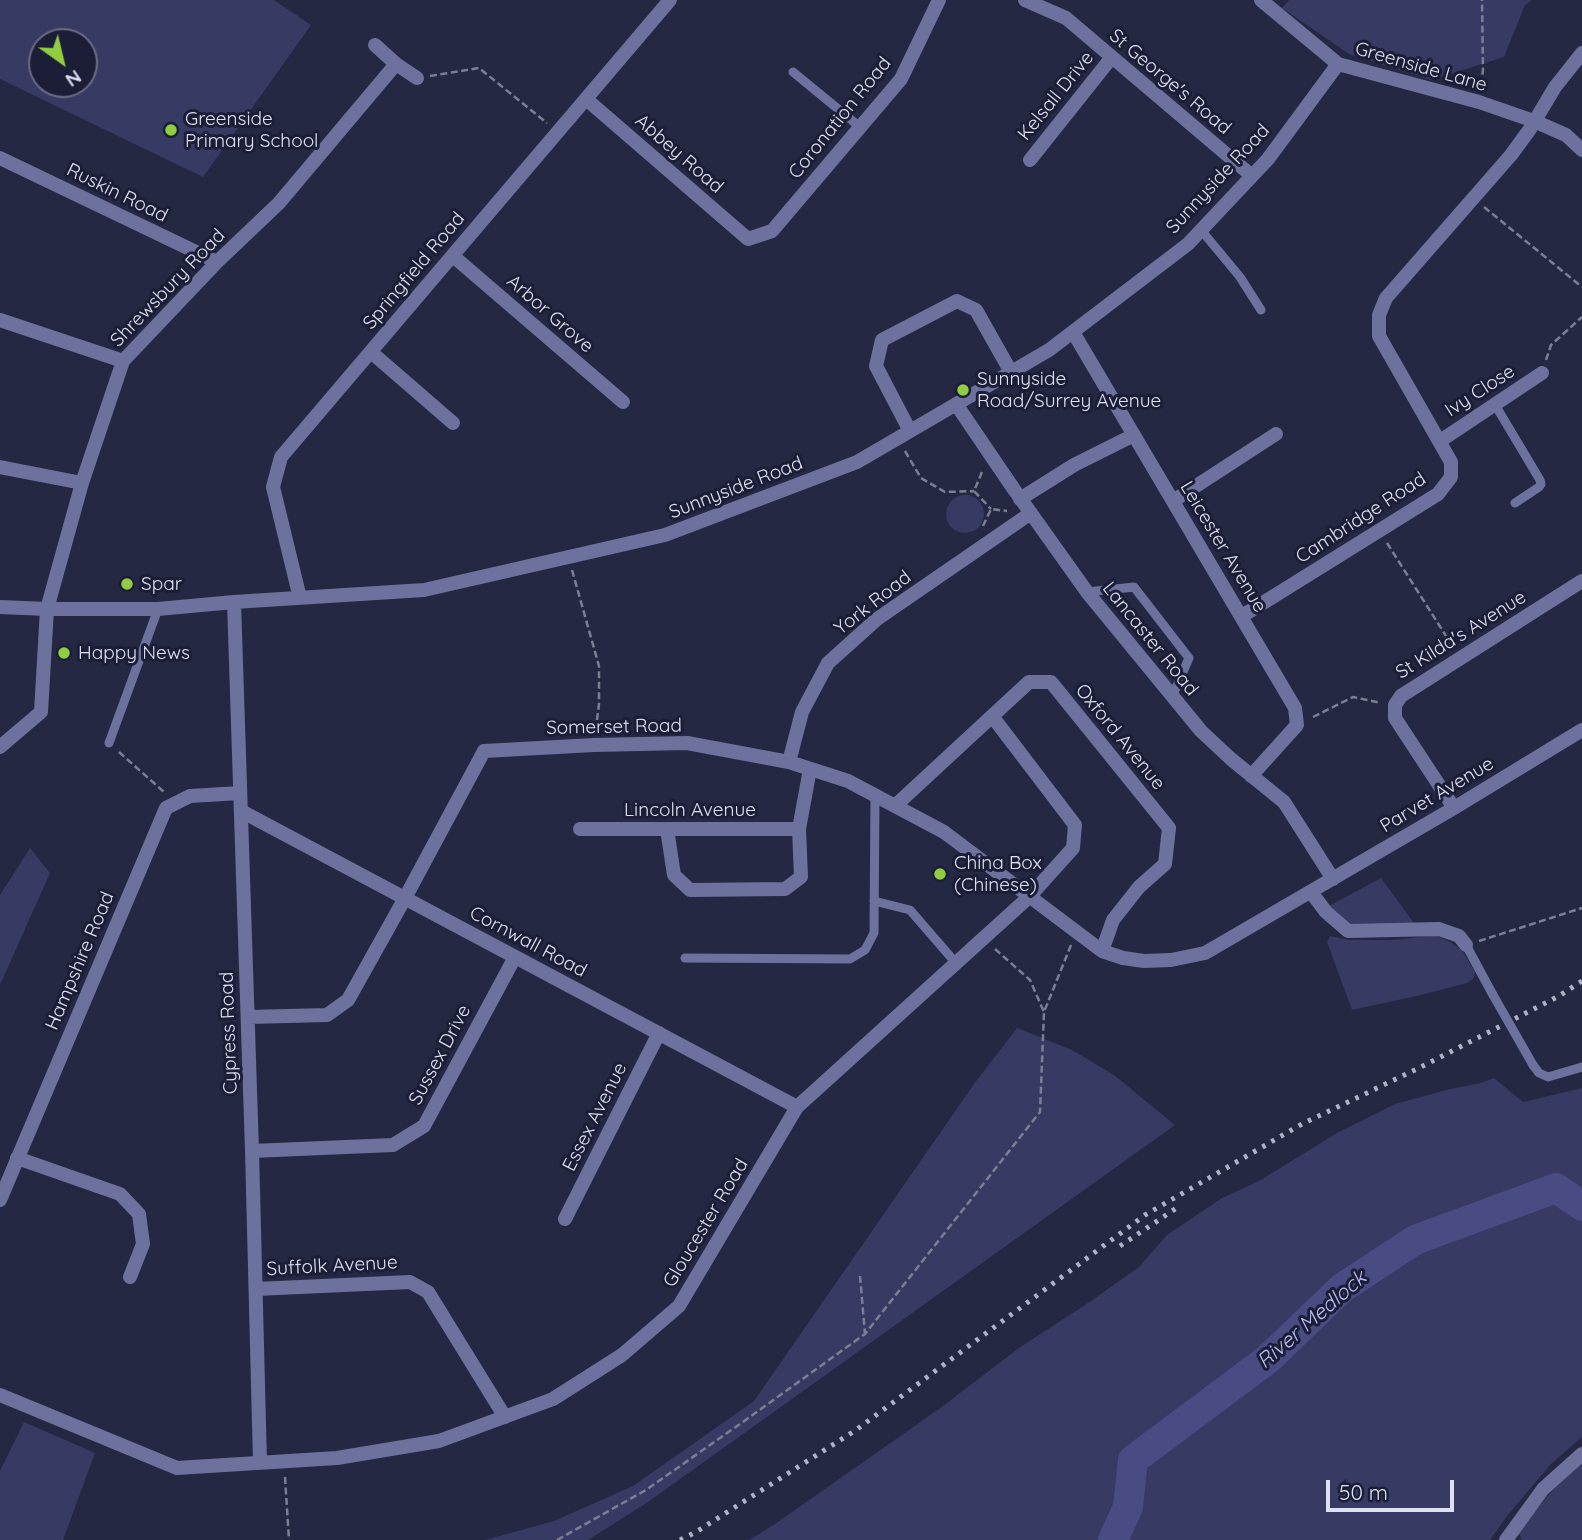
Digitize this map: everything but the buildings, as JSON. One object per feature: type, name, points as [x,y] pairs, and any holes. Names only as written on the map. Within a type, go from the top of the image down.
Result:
[{"type":"street","name":"Springfield Road","points":[[300,598],[273,487],[281,457],[670,0]]},
{"type":"street","name":"Coronation Road","points":[[748,239],[772,231],[901,79],[939,0]]},
{"type":"street","name":"St George's Road","points":[[1025,0],[1066,18],[1252,176]]},
{"type":"street","name":"Greenside Lane","points":[[1261,0],[1338,64],[1479,102],[1534,121],[1566,135],[1582,150]]},
{"type":"street","points":[[375,45],[417,78]]},
{"type":"street","name":"Cambridge Road","points":[[1242,617],[1438,494],[1451,477],[1451,462],[1382,344],[1379,336],[1379,315],[1386,298],[1511,155],[1555,87],[1582,53]]},
{"type":"street","name":"Kelsall Drive","points":[[1030,160],[1112,57]]},
{"type":"street","name":"Shrewsbury Road","points":[[0,747],[41,712],[47,609],[82,483],[123,361],[217,262],[279,203],[396,64]]},
{"type":"street","name":"Sunnyside Road","points":[[0,607],[158,609],[424,590],[665,535],[857,462],[1049,350],[1188,244],[1268,159],[1338,64]]},
{"type":"street","name":"Abbey Road","points":[[586,99],[748,239]]},
{"type":"street","name":"Ruskin Road","points":[[0,158],[217,262]]},
{"type":"street","name":"Arbor Grove","points":[[453,256],[623,402]]},
{"type":"street","points":[[904,435],[876,366],[882,340],[957,301],[976,310],[1011,372]]},
{"type":"street","points":[[0,320],[123,361]]},
{"type":"street","name":"Leicester Avenue","points":[[1073,332],[1295,708],[1297,725]]},
{"type":"street","points":[[371,352],[453,423]]},
{"type":"street","name":"Ivy Close","points":[[1440,441],[1542,373]]},
{"type":"street","name":"Lancaster Road","points":[[956,404],[1087,592],[1201,731],[1284,802],[1333,879]]},
{"type":"street","points":[[1173,501],[1276,434]]},
{"type":"street","points":[[1020,499],[1074,465],[1134,435]]},
{"type":"street","points":[[0,467],[82,483]]},
{"type":"street","name":"York Road","points":[[789,762],[802,712],[828,663],[877,619],[1031,513]]},
{"type":"street","name":"St Kilda's Avenue","points":[[1454,808],[1395,718],[1395,705],[1401,696],[1582,581]]},
{"type":"street","name":"Cypress Road","points":[[234,602],[260,1462]]},
{"type":"street","name":"Oxford Avenue","points":[[896,805],[1029,682],[1051,682],[1169,828],[1165,864],[1139,887],[1113,920],[1101,951]]},
{"type":"street","name":"Gloucester Road","points":[[260,1462],[337,1458],[439,1441],[505,1417],[553,1399],[576,1385],[622,1355],[679,1306],[797,1107],[1029,897],[1073,848],[1075,825],[992,716]]},
{"type":"street","points":[[1251,776],[1297,725]]},
{"type":"street","name":"Parvet Avenue","points":[[1311,892],[1582,730]]},
{"type":"street","name":"Somerset Road","points":[[248,1017],[327,1015],[348,1000],[484,751],[687,743],[789,762],[848,781],[944,832],[1101,951],[1123,958],[1144,961],[1171,960],[1205,953],[1311,892]]},
{"type":"street","points":[[667,829],[674,875],[690,890],[785,889],[801,877],[799,829],[810,769]]},
{"type":"street","points":[[177,803],[190,796],[240,793]]},
{"type":"street","name":"Hampshire Road","points":[[0,1200],[166,808],[177,803]]},
{"type":"street","name":"Cornwall Road","points":[[241,811],[797,1107]]},
{"type":"street","name":"Lincoln Avenue","points":[[580,829],[799,829]]},
{"type":"street","points":[[1311,892],[1326,912],[1348,931],[1439,929],[1459,936],[1466,945]]},
{"type":"street","name":"Sussex Drive","points":[[252,1151],[393,1145],[424,1126],[515,957]]},
{"type":"street","name":"Essex Avenue","points":[[565,1219],[659,1033]]},
{"type":"street","points":[[17,1158],[120,1194],[138,1214],[143,1244],[130,1277]]},
{"type":"street","name":"Suffolk Avenue","points":[[256,1289],[411,1282],[428,1292],[505,1417]]},
{"type":"street","points":[[0,1395],[177,1468],[260,1462]]},
{"type":"street","points":[[1506,1540],[1543,1489],[1582,1454]]},
{"type":"lane","points":[[793,72],[860,127]]},
{"type":"lane","points":[[1201,230],[1240,277],[1261,310]]},
{"type":"lane","points":[[1494,403],[1541,484],[1515,503]]},
{"type":"lane","points":[[1087,592],[1133,587],[1189,658],[1172,697]]},
{"type":"lane","points":[[109,743],[158,609]]},
{"type":"lane","points":[[685,958],[850,959],[865,950],[874,933],[875,795]]},
{"type":"lane","points":[[874,901],[910,910],[956,962]]},
{"type":"lane","points":[[1466,945],[1539,1073],[1548,1077],[1582,1068]]},
{"type":"path","points":[[1479,102],[1483,70],[1482,0]]},
{"type":"path","points":[[417,78],[479,68],[558,132]]},
{"type":"path","points":[[1474,198],[1582,287]]},
{"type":"path","points":[[1542,373],[1551,345],[1582,317]]},
{"type":"path","points":[[904,435],[921,478],[945,492],[974,491],[991,509]]},
{"type":"path","points":[[974,491],[990,454]]},
{"type":"path","points":[[1378,531],[1460,659]]},
{"type":"path","points":[[569,557],[599,666],[599,704],[594,745]]},
{"type":"path","points":[[1297,725],[1353,697],[1395,705]]},
{"type":"path","points":[[109,743],[177,803]]},
{"type":"path","points":[[1466,945],[1582,908]]},
{"type":"path","points":[[557,1540],[646,1490],[865,1334],[1040,1112],[1044,1012],[1076,933]]},
{"type":"path","points":[[982,937],[1030,980],[1044,1012]]},
{"type":"path","points":[[860,1276],[865,1334]]},
{"type":"path","points":[[284,1461],[289,1540]]},
{"type":"shaded area","name":"Greenside Primary School","points":[[0,0],[274,0],[311,25],[203,177],[39,98],[98,98],[98,28],[28,28],[28,93],[0,79]]},
{"type":"shaded area","points":[[1289,0],[1532,0],[1525,5],[1504,57],[1431,80],[1349,54],[1282,8]]},
{"type":"shaded area","points":[[965,495],[979,500],[984,514],[979,528],[965,533],[951,528],[946,514],[951,500]]},
{"type":"shaded area","points":[[30,848],[50,873],[0,985],[0,895]]},
{"type":"shaded area","points":[[1381,878],[1414,923],[1352,925],[1333,914],[1329,906]]},
{"type":"shaded area","points":[[1435,935],[1463,952],[1475,972],[1474,978],[1467,983],[1352,1010],[1327,942],[1330,936],[1348,940],[1394,940]]},
{"type":"shaded area","points":[[1017,1028],[1072,1050],[1114,1075],[1175,1125],[648,1502],[588,1540],[485,1540],[554,1521],[633,1486],[754,1401],[974,1084]]},
{"type":"shaded area","points":[[1494,1078],[1523,1102],[1582,1088],[1582,1437],[1551,1464],[1490,1540],[749,1540],[939,1409],[1019,1348],[1139,1267],[1167,1235],[1222,1198],[1259,1181],[1337,1133],[1395,1104]]},
{"type":"shaded area","points":[[24,1422],[95,1453],[63,1540],[0,1540],[0,1471]]},
{"type":"shaded area","points":[[1582,1462],[1582,1540],[1522,1540],[1518,1532],[1557,1485]]},
{"type":"waterway","name":"River Medlock","points":[[1113,1540],[1128,1507],[1133,1460],[1268,1359],[1342,1288],[1415,1240],[1556,1188],[1582,1206]]},
{"type":"railway","points":[[680,1540],[856,1430],[1145,1215],[1302,1124],[1419,1068],[1559,996],[1582,981]]},
{"type":"railway","points":[[1120,1246],[1181,1205]]},
{"type":"place","name":"Greenside Primary School","points":[[171,130]]},
{"type":"place","name":"Sunnyside Road/Surrey Avenue","points":[[963,390]]},
{"type":"place","name":"Spar","points":[[127,584]]},
{"type":"place","name":"Happy News","points":[[64,653]]},
{"type":"place","name":"China Box (Chinese)","points":[[940,874]]}]
